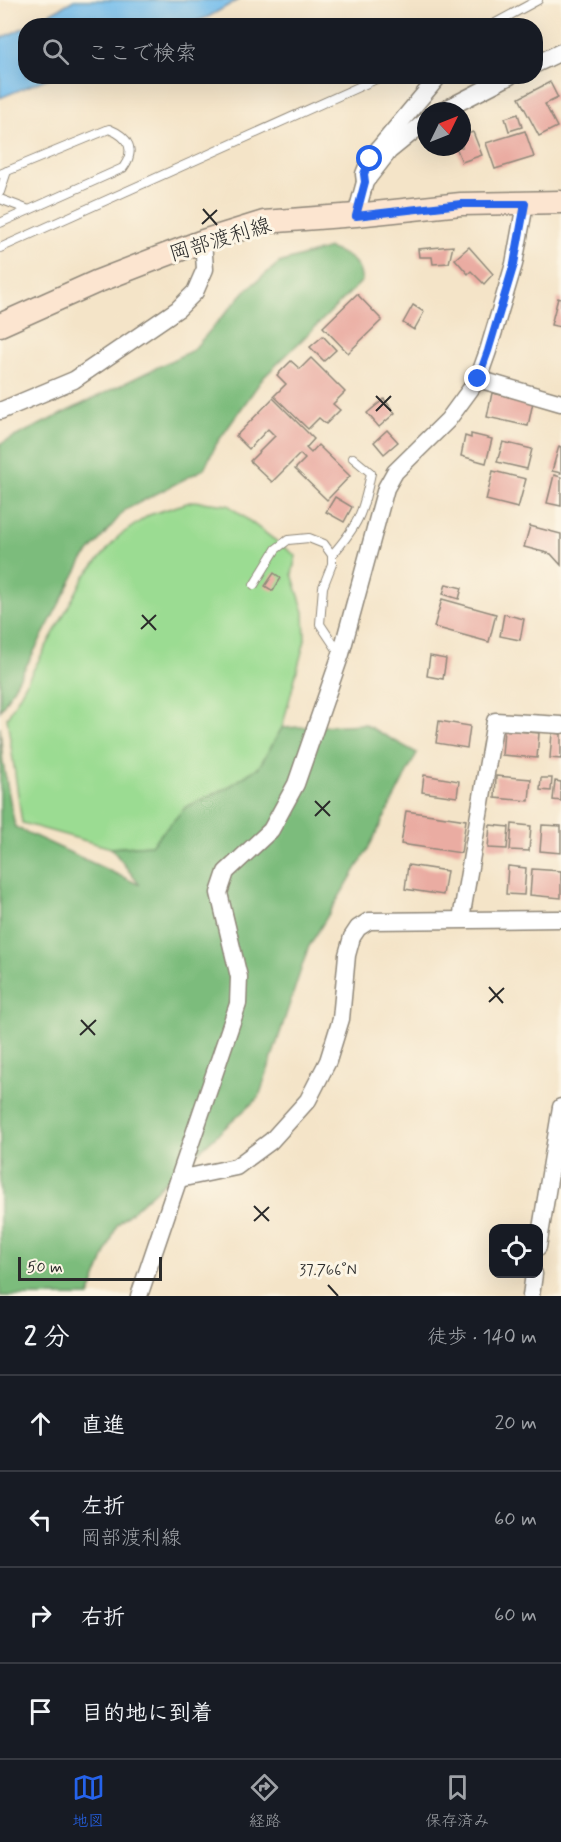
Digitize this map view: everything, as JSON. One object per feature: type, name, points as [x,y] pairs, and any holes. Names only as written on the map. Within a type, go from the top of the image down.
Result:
[{"type":"main road","name":"岡部渡利線","points":[[0,325],[96,282],[203,241],[264,222],[356,216],[461,204],[561,202]]},
{"type":"street","points":[[543,61],[561,52]]},
{"type":"street","points":[[356,216],[365,182],[364,174],[370,159],[432,84]]},
{"type":"street","points":[[459,102],[494,84]]},
{"type":"street","points":[[365,182],[389,151],[417,128]]},
{"type":"street","points":[[139,1296],[238,1004],[239,977],[219,893],[226,872],[271,830],[296,784],[341,654],[386,488],[395,472],[448,420],[478,379],[514,264],[525,204]]},
{"type":"street","points":[[0,411],[74,380],[178,309],[195,292],[205,269],[203,241]]},
{"type":"street","points":[[478,379],[561,402]]},
{"type":"street","points":[[461,919],[495,721],[561,725]]},
{"type":"street","points":[[179,1179],[236,1167],[271,1141],[308,1100],[328,1061],[341,1019],[347,955],[352,937],[358,928],[369,921],[561,919]]},
{"type":"street","points":[[542,1224],[561,1107]]},
{"type":"street","points":[[531,1296],[533,1278]]},
{"type":"lane","points":[[505,18],[538,0]]},
{"type":"lane","points":[[0,248],[365,84]]},
{"type":"lane","points":[[0,192],[4,173],[109,129],[127,140],[130,153],[129,160],[123,168],[0,224]]},
{"type":"lane","points":[[0,199],[29,210]]},
{"type":"lane","points":[[332,555],[352,532],[364,508],[371,473],[353,458]]},
{"type":"lane","points":[[254,585],[276,549],[288,540],[309,538],[324,544],[332,555],[332,564],[323,587],[320,624],[341,654]]},
{"type":"green space","points":[[329,248],[352,259],[361,274],[362,281],[263,378],[217,443],[204,469],[125,510],[82,561],[0,711],[0,444],[193,350],[245,291],[279,263]]},
{"type":"green space","points":[[193,501],[228,505],[296,556],[292,574],[304,612],[305,640],[282,728],[259,767],[227,788],[186,807],[151,845],[111,848],[22,823],[7,718],[85,576],[119,536],[149,515]]},
{"type":"green space","points":[[364,724],[417,753],[367,851],[308,948],[259,1097],[117,1225],[89,1296],[0,1296],[0,726],[3,763],[15,827],[140,885],[111,848],[151,845],[186,807],[227,788],[259,767],[282,728]]},
{"type":"water","points":[[74,0],[238,0],[205,18],[42,18]]},
{"type":"water","points":[[18,30],[18,84],[34,84],[0,98],[0,39]]},
{"type":"building","points":[[550,82],[558,98],[545,104],[557,127],[539,136],[519,98]]},
{"type":"building","points":[[518,114],[522,127],[509,131],[505,118]]},
{"type":"building","points":[[525,131],[534,157],[495,169],[486,143]]},
{"type":"building","points":[[473,132],[482,155],[462,162],[460,156],[471,156],[471,133]]},
{"type":"building","points":[[453,246],[449,263],[433,264],[432,257],[419,257],[418,249]]},
{"type":"building","points":[[469,247],[493,274],[484,284],[471,271],[468,274],[455,259]]},
{"type":"building","points":[[357,294],[382,320],[348,353],[323,327]]},
{"type":"building","points":[[558,298],[561,299],[561,327],[551,325]]},
{"type":"building","points":[[413,305],[424,312],[414,330],[403,323]]},
{"type":"building","points":[[323,336],[336,350],[324,361],[310,347]]},
{"type":"building","points":[[311,358],[345,392],[333,404],[340,410],[326,424],[319,418],[308,429],[274,396],[286,384],[277,375],[291,361],[300,369]]},
{"type":"building","points":[[492,393],[533,402],[528,426],[487,417]]},
{"type":"building","points":[[273,398],[314,439],[306,448],[311,453],[318,445],[350,476],[327,500],[295,469],[305,459],[300,454],[272,482],[250,461],[275,436],[268,429],[249,449],[236,436]]},
{"type":"building","points":[[384,399],[395,413],[379,427],[367,413]]},
{"type":"building","points":[[387,430],[398,442],[384,454],[374,442]]},
{"type":"building","points":[[471,434],[492,439],[486,463],[461,456],[465,436],[471,438]]},
{"type":"building","points":[[503,442],[532,449],[527,469],[497,462]]},
{"type":"building","points":[[559,446],[561,447],[561,473],[552,471]]},
{"type":"building","points":[[493,471],[526,479],[518,508],[486,500]]},
{"type":"building","points":[[554,475],[561,477],[561,506],[547,503]]},
{"type":"building","points":[[335,497],[352,507],[344,522],[326,512]]},
{"type":"building","points":[[530,526],[561,534],[561,565],[551,554],[524,547]]},
{"type":"building","points":[[274,573],[281,578],[273,591],[265,586]]},
{"type":"building","points":[[446,584],[462,588],[459,599],[443,594]]},
{"type":"building","points":[[442,599],[496,614],[489,642],[434,627]]},
{"type":"building","points":[[504,614],[524,619],[520,640],[500,636]]},
{"type":"building","points":[[430,656],[446,659],[443,679],[427,676]]},
{"type":"building","points":[[439,721],[470,726],[467,748],[436,743]]},
{"type":"building","points":[[504,730],[539,733],[537,758],[502,755]]},
{"type":"building","points":[[552,733],[561,734],[561,759],[550,758]]},
{"type":"building","points":[[424,775],[459,781],[457,797],[422,792]]},
{"type":"building","points":[[496,776],[531,779],[529,801],[495,798]]},
{"type":"building","points":[[541,778],[552,778],[551,791],[540,790]]},
{"type":"building","points":[[555,781],[561,782],[561,801],[553,800]]},
{"type":"building","points":[[406,811],[466,820],[461,853],[401,844]]},
{"type":"building","points":[[512,824],[531,826],[529,851],[510,850]]},
{"type":"building","points":[[490,825],[509,827],[507,849],[488,848]]},
{"type":"building","points":[[542,825],[561,826],[561,853],[540,851]]},
{"type":"building","points":[[408,865],[447,871],[443,895],[405,889]]},
{"type":"building","points":[[508,866],[526,868],[524,895],[506,894]]},
{"type":"building","points":[[532,869],[561,871],[561,898],[530,895]]},
{"type":"route","points":[[370,159],[364,174],[365,182],[356,216],[461,204],[525,204],[514,264],[478,379]]}]
